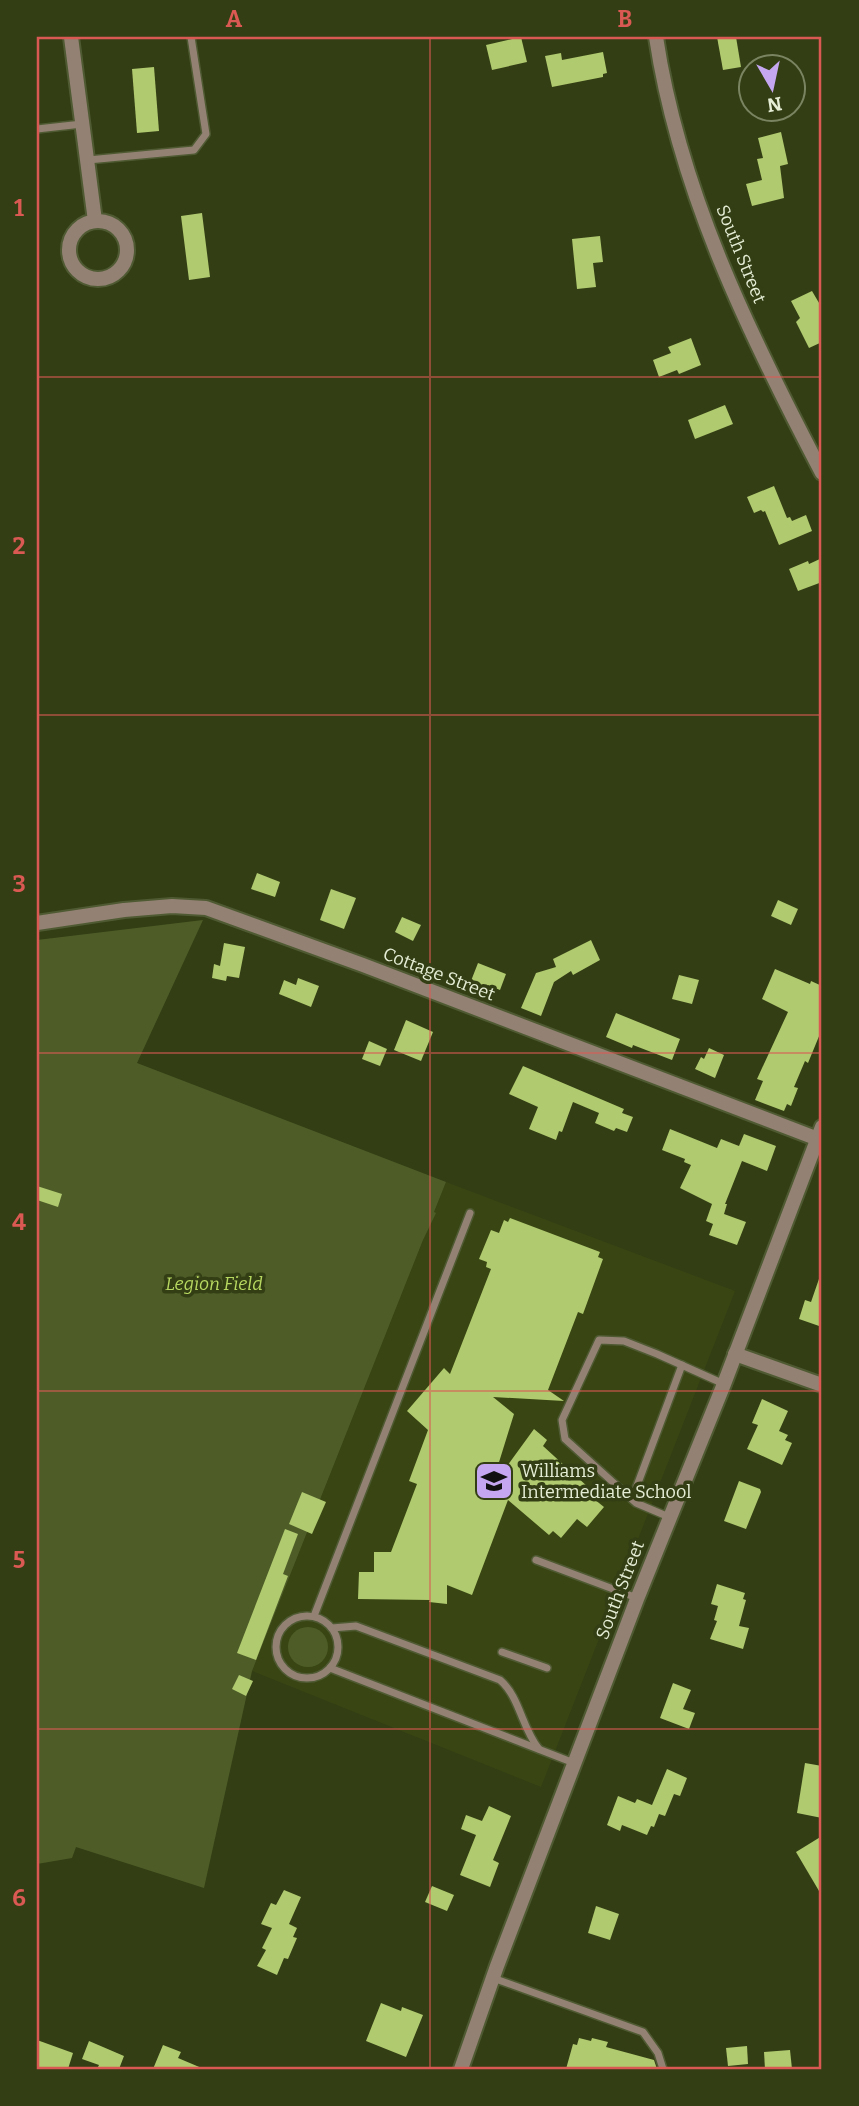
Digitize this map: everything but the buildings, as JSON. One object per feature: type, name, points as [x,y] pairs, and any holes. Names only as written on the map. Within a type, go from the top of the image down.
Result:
[{"type":"street","points":[[71,37],[95,221]]},
{"type":"street","name":"South Street","points":[[656,37],[675,125],[719,257],[753,336],[822,473]]},
{"type":"street","points":[[95,221],[109,223],[115,227],[121,232],[127,245],[126,260],[118,272],[97,280],[79,272],[71,262],[68,248],[72,235],[88,222],[95,221]]},
{"type":"street","name":"Cottage Street","points":[[37,923],[124,910],[180,906],[206,908],[363,965],[819,1142]]},
{"type":"street","name":"South Street","points":[[461,2069],[637,1598],[819,1142]]},
{"type":"street","points":[[735,1354],[822,1385]]},
{"type":"lane","points":[[87,160],[194,150],[206,134],[191,37]]},
{"type":"lane","points":[[37,129],[82,124]]},
{"type":"lane","points":[[314,1616],[470,1213]]},
{"type":"lane","points":[[669,1517],[632,1499],[565,1439],[562,1420],[599,1340],[624,1341],[724,1384]]},
{"type":"lane","points":[[632,1499],[682,1365]]},
{"type":"lane","points":[[536,1560],[637,1598]]},
{"type":"lane","points":[[314,1616],[332,1628],[339,1648],[336,1659],[323,1674],[303,1678],[285,1670],[276,1652],[276,1642],[280,1632],[294,1619],[314,1616]]},
{"type":"lane","points":[[332,1628],[356,1626],[500,1680],[509,1690],[539,1749]]},
{"type":"lane","points":[[502,1652],[547,1668]]},
{"type":"lane","points":[[330,1668],[574,1764]]},
{"type":"lane","points":[[493,1978],[643,2032],[658,2053],[663,2069]]},
{"type":"shaded area","name":"Williams Intermediate School","points":[[446,1182],[735,1291],[541,1787],[252,1671]]},
{"type":"green space","name":"Legion Field","points":[[203,920],[137,1063],[446,1182],[434,1212],[436,1213],[252,1671],[204,1888],[76,1847],[72,1858],[37,1864],[37,940]]},
{"type":"green space","points":[[308,1627],[322,1633],[328,1647],[322,1661],[308,1667],[294,1661],[288,1647],[294,1633]]},
{"type":"place","name":"Williams Intermediate School","points":[[494,1481]]}]
